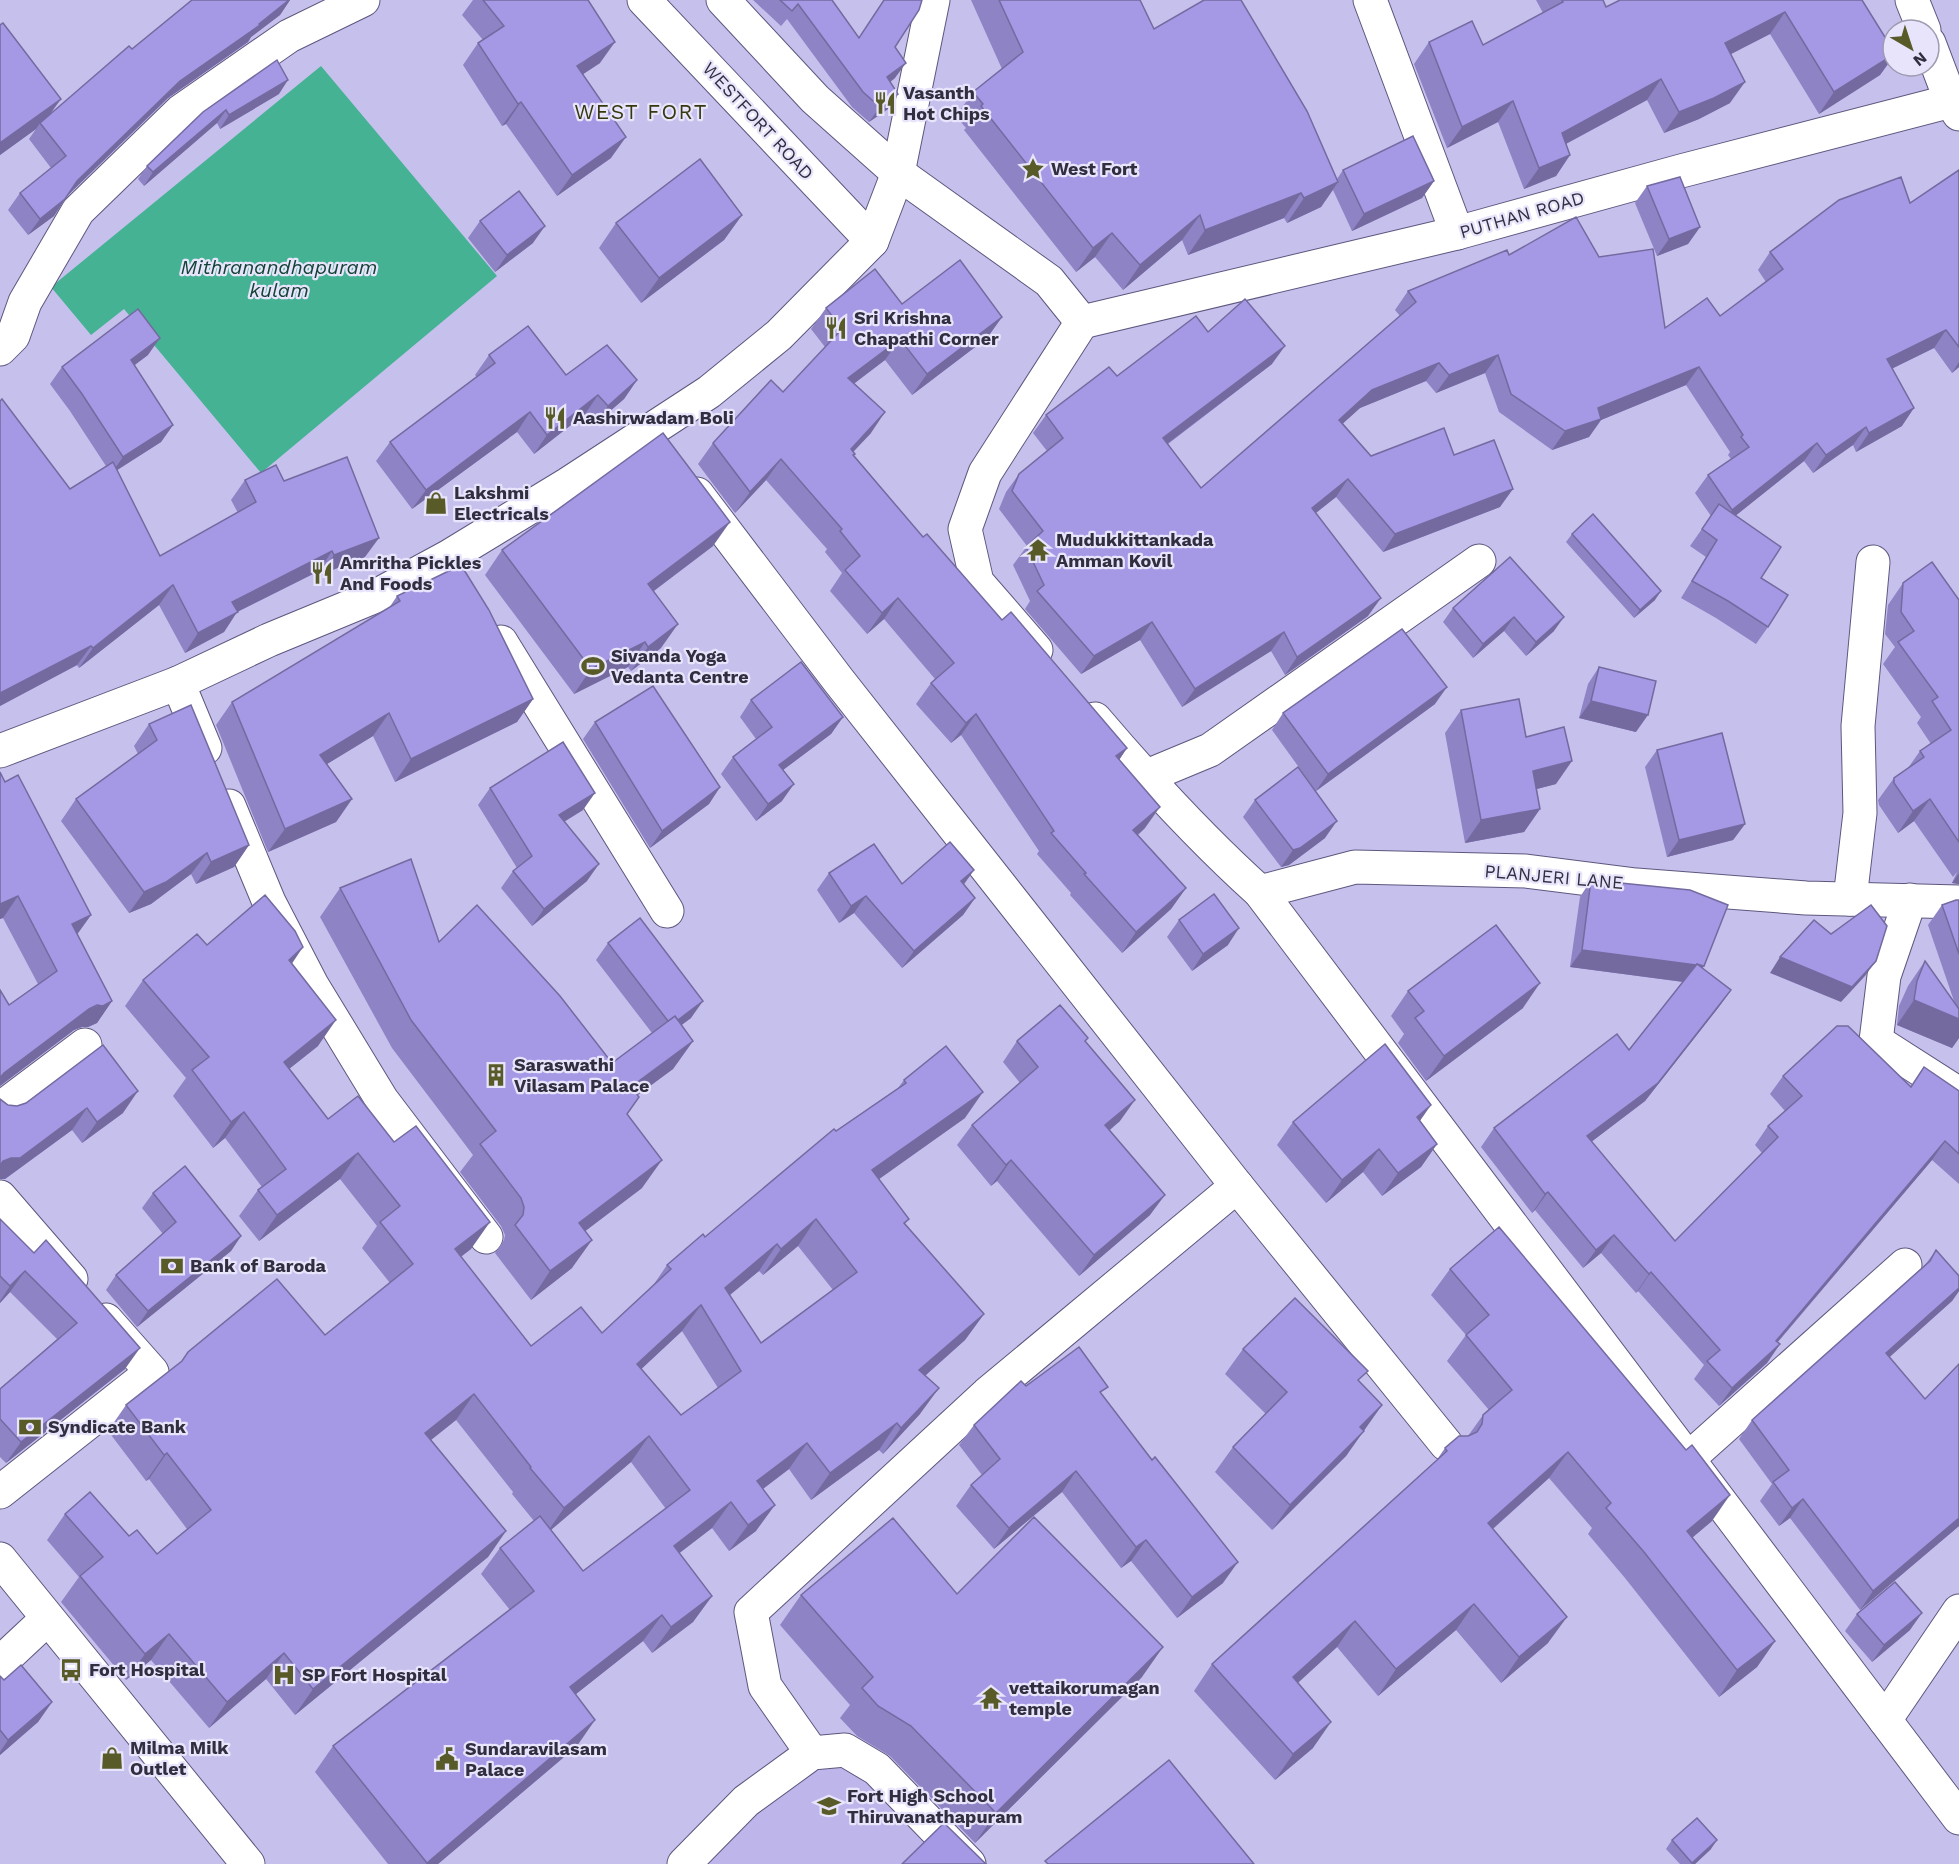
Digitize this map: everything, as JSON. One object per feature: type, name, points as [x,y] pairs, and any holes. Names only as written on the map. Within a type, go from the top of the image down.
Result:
[{"type":"street","points":[[7,342],[25,302],[78,211],[182,111],[289,36],[363,0]]},
{"type":"street","name":"WESTFORT ROAD","points":[[644,0],[872,241]]},
{"type":"street","points":[[723,0],[815,99],[898,173],[1049,281],[1082,322],[985,473],[965,529],[977,582],[1053,671]]},
{"type":"street","points":[[0,751],[178,683],[269,640],[378,595],[568,484],[709,392],[779,335],[872,241],[898,173],[933,0]]},
{"type":"street","points":[[1370,0],[1457,233]]},
{"type":"street","points":[[1912,0],[1919,18]]},
{"type":"street","points":[[1941,71],[1956,105]]},
{"type":"street","name":"PUTHAN ROAD","points":[[1082,322],[1457,233],[1681,171],[1956,105]]},
{"type":"street","points":[[649,430],[839,681],[1237,1186],[1446,1444]]},
{"type":"street","points":[[448,556],[466,587]]},
{"type":"street","points":[[1145,777],[1210,750],[1479,561]]},
{"type":"street","points":[[1850,898],[1860,813],[1858,726],[1873,562]]},
{"type":"street","points":[[485,617],[667,911]]},
{"type":"street","points":[[178,683],[269,902],[312,985],[382,1100],[486,1237]]},
{"type":"street","points":[[1076,697],[1145,777],[1217,853],[1260,892],[1959,1818]]},
{"type":"street","name":"PLANJERI LANE","points":[[1260,892],[1355,867],[1526,871],[1636,885],[1806,898],[1959,902]]},
{"type":"street","points":[[1910,900],[1884,976],[1876,1041],[1959,1094]]},
{"type":"street","points":[[0,1109],[85,1045]]},
{"type":"street","points":[[812,1753],[765,1686],[751,1612],[987,1394],[1237,1186]]},
{"type":"street","points":[[0,1197],[152,1372],[0,1492]]},
{"type":"street","points":[[1688,1459],[1905,1265]]},
{"type":"street","points":[[0,1559],[248,1864]]},
{"type":"street","points":[[1885,1720],[1959,1611]]},
{"type":"street","points":[[0,1664],[47,1619]]},
{"type":"street","points":[[684,1864],[746,1801],[812,1753],[845,1750],[877,1769],[969,1864]]},
{"type":"shaded area","name":"Fort High School Thiruvanathapuram","points":[[842,1760],[918,1823],[952,1864],[703,1864],[779,1789]]},
{"type":"water","name":"Mithranandhapuram kulam","points":[[321,66],[497,276],[261,473],[124,309],[91,335],[51,287]]},
{"type":"building","points":[[192,0],[289,0],[260,25],[180,81],[77,181],[65,199],[40,219],[20,193],[66,156],[40,123],[129,46],[132,49]]},
{"type":"building","points":[[483,0],[588,0],[615,42],[577,66],[626,137],[572,175],[521,102],[518,104],[478,43],[504,26]]},
{"type":"building","points":[[780,0],[832,0],[859,38],[884,0],[922,0],[919,10],[895,47],[906,63],[887,77],[898,94],[880,107],[863,92],[798,4],[792,11]]},
{"type":"building","points":[[999,0],[1140,0],[1154,29],[1204,0],[1241,0],[1307,111],[1338,182],[1304,198],[1301,193],[1205,230],[1200,215],[1140,265],[1112,233],[1093,248],[981,106],[983,104],[973,92],[1023,52]]},
{"type":"building","points":[[1562,0],[1603,0],[1606,7],[1620,0],[1862,0],[1881,31],[1881,63],[1834,92],[1785,12],[1725,43],[1745,82],[1679,112],[1661,79],[1562,133],[1570,155],[1539,168],[1513,101],[1462,127],[1429,42],[1472,21],[1483,45],[1563,2]]},
{"type":"building","points":[[3,23],[61,99],[0,143],[0,25]]},
{"type":"building","points":[[277,60],[288,80],[229,115],[226,110],[153,172],[147,166],[203,112]]},
{"type":"building","points":[[1413,136],[1434,181],[1364,214],[1343,170]]},
{"type":"building","points":[[700,159],[742,215],[659,278],[616,223]]},
{"type":"building","points":[[1959,170],[1959,347],[1946,330],[1887,359],[1914,408],[1869,433],[1866,427],[1826,455],[1817,443],[1732,510],[1708,475],[1749,447],[1699,367],[1598,408],[1601,419],[1565,431],[1511,394],[1498,355],[1449,375],[1439,363],[1372,390],[1339,420],[1371,456],[1444,428],[1454,455],[1494,440],[1513,489],[1395,534],[1348,479],[1312,508],[1381,598],[1297,657],[1284,632],[1195,689],[1152,622],[1094,656],[1037,591],[1044,585],[1026,547],[1043,531],[1012,491],[1019,474],[1063,438],[1046,415],[1109,367],[1117,376],[1196,316],[1208,332],[1245,299],[1285,346],[1163,438],[1201,488],[1416,302],[1408,291],[1507,250],[1509,255],[1576,217],[1599,257],[1653,249],[1665,328],[1707,298],[1720,316],[1783,269],[1770,252],[1839,200],[1901,177],[1910,203]]},
{"type":"building","points":[[1680,177],[1700,227],[1669,239],[1647,186]]},
{"type":"building","points":[[519,191],[545,226],[507,255],[480,221]]},
{"type":"building","points":[[960,260],[1002,317],[927,374],[900,339],[848,378],[885,412],[851,449],[855,454],[853,455],[923,537],[927,534],[1002,620],[1011,612],[1127,748],[1116,756],[1160,807],[1133,830],[1186,888],[1136,932],[1051,833],[1054,831],[976,714],[966,723],[931,683],[954,663],[898,598],[882,613],[845,570],[860,556],[840,531],[842,529],[781,459],[750,492],[713,443],[771,380],[783,392],[842,329],[826,308],[875,269],[902,304]]},
{"type":"building","points":[[138,309],[160,338],[131,360],[173,425],[123,457],[62,367]]},
{"type":"building","points":[[528,326],[566,375],[607,345],[637,380],[608,406],[598,395],[547,435],[530,412],[426,490],[390,442],[495,363],[489,355]]},
{"type":"building","points":[[2,399],[70,489],[113,462],[160,556],[256,502],[245,480],[276,465],[284,481],[347,457],[379,538],[334,555],[332,551],[232,602],[238,612],[198,633],[173,585],[93,648],[91,646],[0,693],[0,401]]},
{"type":"building","points":[[663,433],[730,522],[648,584],[678,624],[648,647],[645,642],[591,669],[502,550]]},
{"type":"building","points":[[1719,504],[1781,547],[1761,578],[1788,595],[1768,627],[1692,581],[1717,540],[1702,529]]},
{"type":"building","points":[[1593,514],[1661,591],[1640,610],[1572,534]]},
{"type":"building","points":[[1510,557],[1564,617],[1536,642],[1514,617],[1483,644],[1453,608]]},
{"type":"building","points":[[1932,562],[1959,600],[1959,842],[1930,799],[1913,811],[1894,783],[1894,778],[1924,757],[1920,751],[1951,730],[1932,701],[1938,697],[1898,642],[1914,631],[1901,612],[1903,583]]},
{"type":"building","points":[[461,565],[489,610],[533,699],[411,759],[389,713],[320,755],[352,799],[285,829],[232,702],[400,601],[397,596]]},
{"type":"building","points":[[1402,629],[1447,687],[1328,774],[1283,713]]},
{"type":"building","points":[[801,662],[843,717],[779,765],[794,784],[768,804],[733,757],[772,727],[751,700]]},
{"type":"building","points":[[1599,667],[1656,681],[1648,715],[1591,701]]},
{"type":"building","points":[[653,686],[720,787],[662,831],[595,722]]},
{"type":"building","points":[[1519,699],[1526,737],[1564,727],[1572,761],[1533,771],[1540,809],[1481,820],[1461,710]]},
{"type":"building","points":[[191,705],[249,845],[211,862],[207,853],[166,882],[144,892],[76,799],[157,740],[149,724]]},
{"type":"building","points":[[1722,733],[1745,824],[1679,840],[1657,750]]},
{"type":"building","points":[[563,742],[595,793],[559,815],[599,864],[544,909],[513,871],[532,856],[490,788]]},
{"type":"building","points":[[1298,767],[1337,821],[1300,848],[1293,850],[1255,800]]},
{"type":"building","points":[[0,772],[5,782],[18,775],[91,915],[72,924],[112,1001],[89,1009],[0,1078],[0,990],[9,1005],[57,971],[18,896],[0,904]]},
{"type":"building","points":[[950,842],[974,870],[961,881],[975,898],[914,951],[866,896],[851,906],[829,873],[874,844],[902,884]]},
{"type":"building","points":[[411,859],[439,942],[477,905],[560,996],[612,1063],[675,1016],[693,1041],[631,1087],[639,1097],[627,1114],[662,1160],[579,1223],[592,1240],[550,1271],[515,1225],[523,1215],[524,1207],[521,1198],[480,1144],[496,1131],[411,1020],[340,888]]},
{"type":"building","points":[[1591,880],[1690,890],[1728,905],[1704,966],[1582,950]]},
{"type":"building","points":[[1214,894],[1239,928],[1203,954],[1179,920]]},
{"type":"building","points":[[265,895],[295,931],[303,947],[289,960],[336,1020],[284,1062],[328,1119],[358,1096],[394,1142],[416,1126],[490,1222],[455,1249],[531,1346],[581,1307],[602,1333],[671,1269],[667,1265],[703,1234],[705,1237],[834,1129],[836,1131],[906,1083],[904,1080],[946,1046],[983,1092],[872,1170],[909,1219],[904,1223],[984,1314],[919,1370],[939,1388],[901,1428],[897,1423],[830,1473],[807,1443],[757,1481],[775,1505],[748,1525],[731,1502],[674,1546],[712,1596],[671,1627],[662,1615],[570,1687],[595,1720],[427,1863],[333,1746],[534,1591],[500,1548],[540,1516],[583,1571],[690,1490],[649,1436],[564,1508],[530,1468],[474,1394],[425,1433],[506,1531],[313,1689],[284,1653],[227,1702],[169,1634],[145,1654],[80,1576],[103,1557],[65,1514],[90,1492],[129,1536],[137,1530],[157,1554],[211,1510],[167,1453],[164,1455],[126,1405],[182,1361],[188,1352],[277,1279],[325,1335],[413,1264],[380,1222],[400,1206],[358,1153],[277,1215],[258,1190],[286,1169],[244,1112],[231,1122],[192,1070],[209,1057],[143,980],[197,934],[207,945]],"holes":[[[816,1219],[857,1272],[761,1343],[725,1288],[777,1244],[781,1249]],[[701,1305],[741,1371],[681,1415],[637,1364]]]},
{"type":"building","points":[[1959,900],[1959,954],[1942,905]]},
{"type":"building","points":[[1871,905],[1887,926],[1876,961],[1852,987],[1780,957],[1814,920],[1831,934]]},
{"type":"building","points":[[640,918],[703,1001],[678,1020],[675,1016],[668,1021],[608,943]]},
{"type":"building","points":[[1496,925],[1540,983],[1444,1056],[1415,1018],[1424,1011],[1408,991]]},
{"type":"building","points":[[1925,961],[1959,1009],[1959,1019],[1914,1000],[1917,981]]},
{"type":"building","points":[[1697,964],[1731,990],[1658,1083],[1587,1136],[1675,1241],[1778,1137],[1768,1126],[1802,1096],[1783,1076],[1837,1026],[1848,1026],[1911,1087],[1924,1067],[1959,1091],[1959,1154],[1945,1141],[1776,1341],[1780,1344],[1732,1388],[1707,1361],[1720,1350],[1651,1272],[1649,1274],[1614,1235],[1596,1250],[1548,1192],[1545,1194],[1494,1128],[1617,1034],[1629,1050]]},
{"type":"building","points":[[1060,1005],[1088,1038],[1085,1041],[1135,1100],[1105,1125],[1165,1195],[1094,1255],[1011,1160],[1006,1165],[972,1125],[1038,1067],[1017,1041]]},
{"type":"building","points":[[1385,1044],[1431,1105],[1417,1117],[1437,1144],[1398,1173],[1379,1149],[1342,1180],[1293,1122]]},
{"type":"building","points":[[103,1045],[138,1091],[97,1122],[87,1108],[20,1158],[3,1161],[0,1166],[0,1099],[8,1105],[17,1106],[26,1103]]},
{"type":"building","points":[[185,1166],[241,1236],[148,1311],[116,1275],[176,1222],[153,1193]]},
{"type":"building","points":[[0,1219],[34,1253],[46,1240],[140,1348],[21,1442],[0,1419],[0,1389],[77,1323],[25,1271],[10,1286],[0,1276]]},
{"type":"building","points":[[1499,1227],[1686,1450],[1692,1445],[1730,1495],[1687,1531],[1775,1641],[1737,1670],[1644,1552],[1606,1508],[1611,1503],[1568,1452],[1488,1523],[1567,1617],[1519,1657],[1474,1604],[1396,1669],[1355,1621],[1293,1677],[1331,1722],[1293,1754],[1212,1664],[1447,1451],[1445,1448],[1459,1436],[1468,1436],[1477,1432],[1482,1424],[1483,1415],[1512,1390],[1466,1335],[1489,1315],[1450,1269]]},
{"type":"building","points":[[1936,1250],[1959,1276],[1959,1288],[1886,1353],[1925,1399],[1959,1364],[1959,1518],[1873,1591],[1803,1499],[1792,1508],[1773,1482],[1789,1470],[1752,1420],[1930,1261]]},
{"type":"building","points":[[1295,1298],[1368,1371],[1358,1380],[1382,1405],[1360,1427],[1364,1431],[1290,1505],[1233,1447],[1287,1392],[1243,1349]]},
{"type":"building","points":[[1079,1347],[1108,1387],[1100,1392],[1152,1460],[1155,1457],[1238,1562],[1192,1597],[1146,1540],[1136,1547],[1076,1471],[1009,1528],[971,1485],[1000,1459],[974,1425],[1021,1381],[1026,1386]]},
{"type":"building","name":"vettaikorumagan temple","points":[[1034,1517],[1163,1647],[996,1813],[911,1726],[878,1706],[862,1688],[873,1677],[801,1595],[893,1518],[957,1594]]},
{"type":"building","points":[[1895,1582],[1922,1613],[1884,1645],[1857,1614]]},
{"type":"building","points":[[21,1665],[52,1702],[8,1740],[0,1730],[0,1676],[4,1680]]},
{"type":"building","points":[[1169,1760],[1254,1864],[1048,1864],[1045,1861]]},
{"type":"building","points":[[1697,1818],[1717,1840],[1692,1863],[1672,1840]]},
{"type":"building","points":[[944,1823],[986,1864],[902,1864]]},
{"type":"place","name":"Vasanth Hot Chips","points":[[885,103]]},
{"type":"place","name":"West Fort","points":[[1033,169]]},
{"type":"place","name":"Sri Krishna Chapathi Corner","points":[[836,328]]},
{"type":"place","name":"Aashirwadam Boli","points":[[555,418]]},
{"type":"place","name":"Lakshmi Electricals","points":[[436,503]]},
{"type":"place","name":"Mudukkittankada Amman Kovil","points":[[1038,550]]},
{"type":"place","name":"Amritha Pickles And Foods","points":[[322,573]]},
{"type":"place","name":"Sivanda Yoga Vedanta Centre","points":[[593,666]]},
{"type":"place","name":"Saraswathi Vilasam Palace","points":[[496,1075]]},
{"type":"place","name":"Bank of Baroda","points":[[172,1266]]},
{"type":"place","name":"Syndicate Bank","points":[[30,1427]]},
{"type":"place","name":"Fort Hospital","points":[[71,1670]]},
{"type":"place","name":"SP Fort Hospital","points":[[284,1675]]},
{"type":"place","name":"vettaikorumagan temple","points":[[991,1698]]},
{"type":"place","name":"Milma Milk Outlet","points":[[112,1758]]},
{"type":"place","name":"Sundaravilasam Palace","points":[[447,1759]]},
{"type":"place","name":"Fort High School Thiruvanathapuram","points":[[829,1806]]},
{"type":"district","name":"WEST FORT","points":[[641,112]]}]
